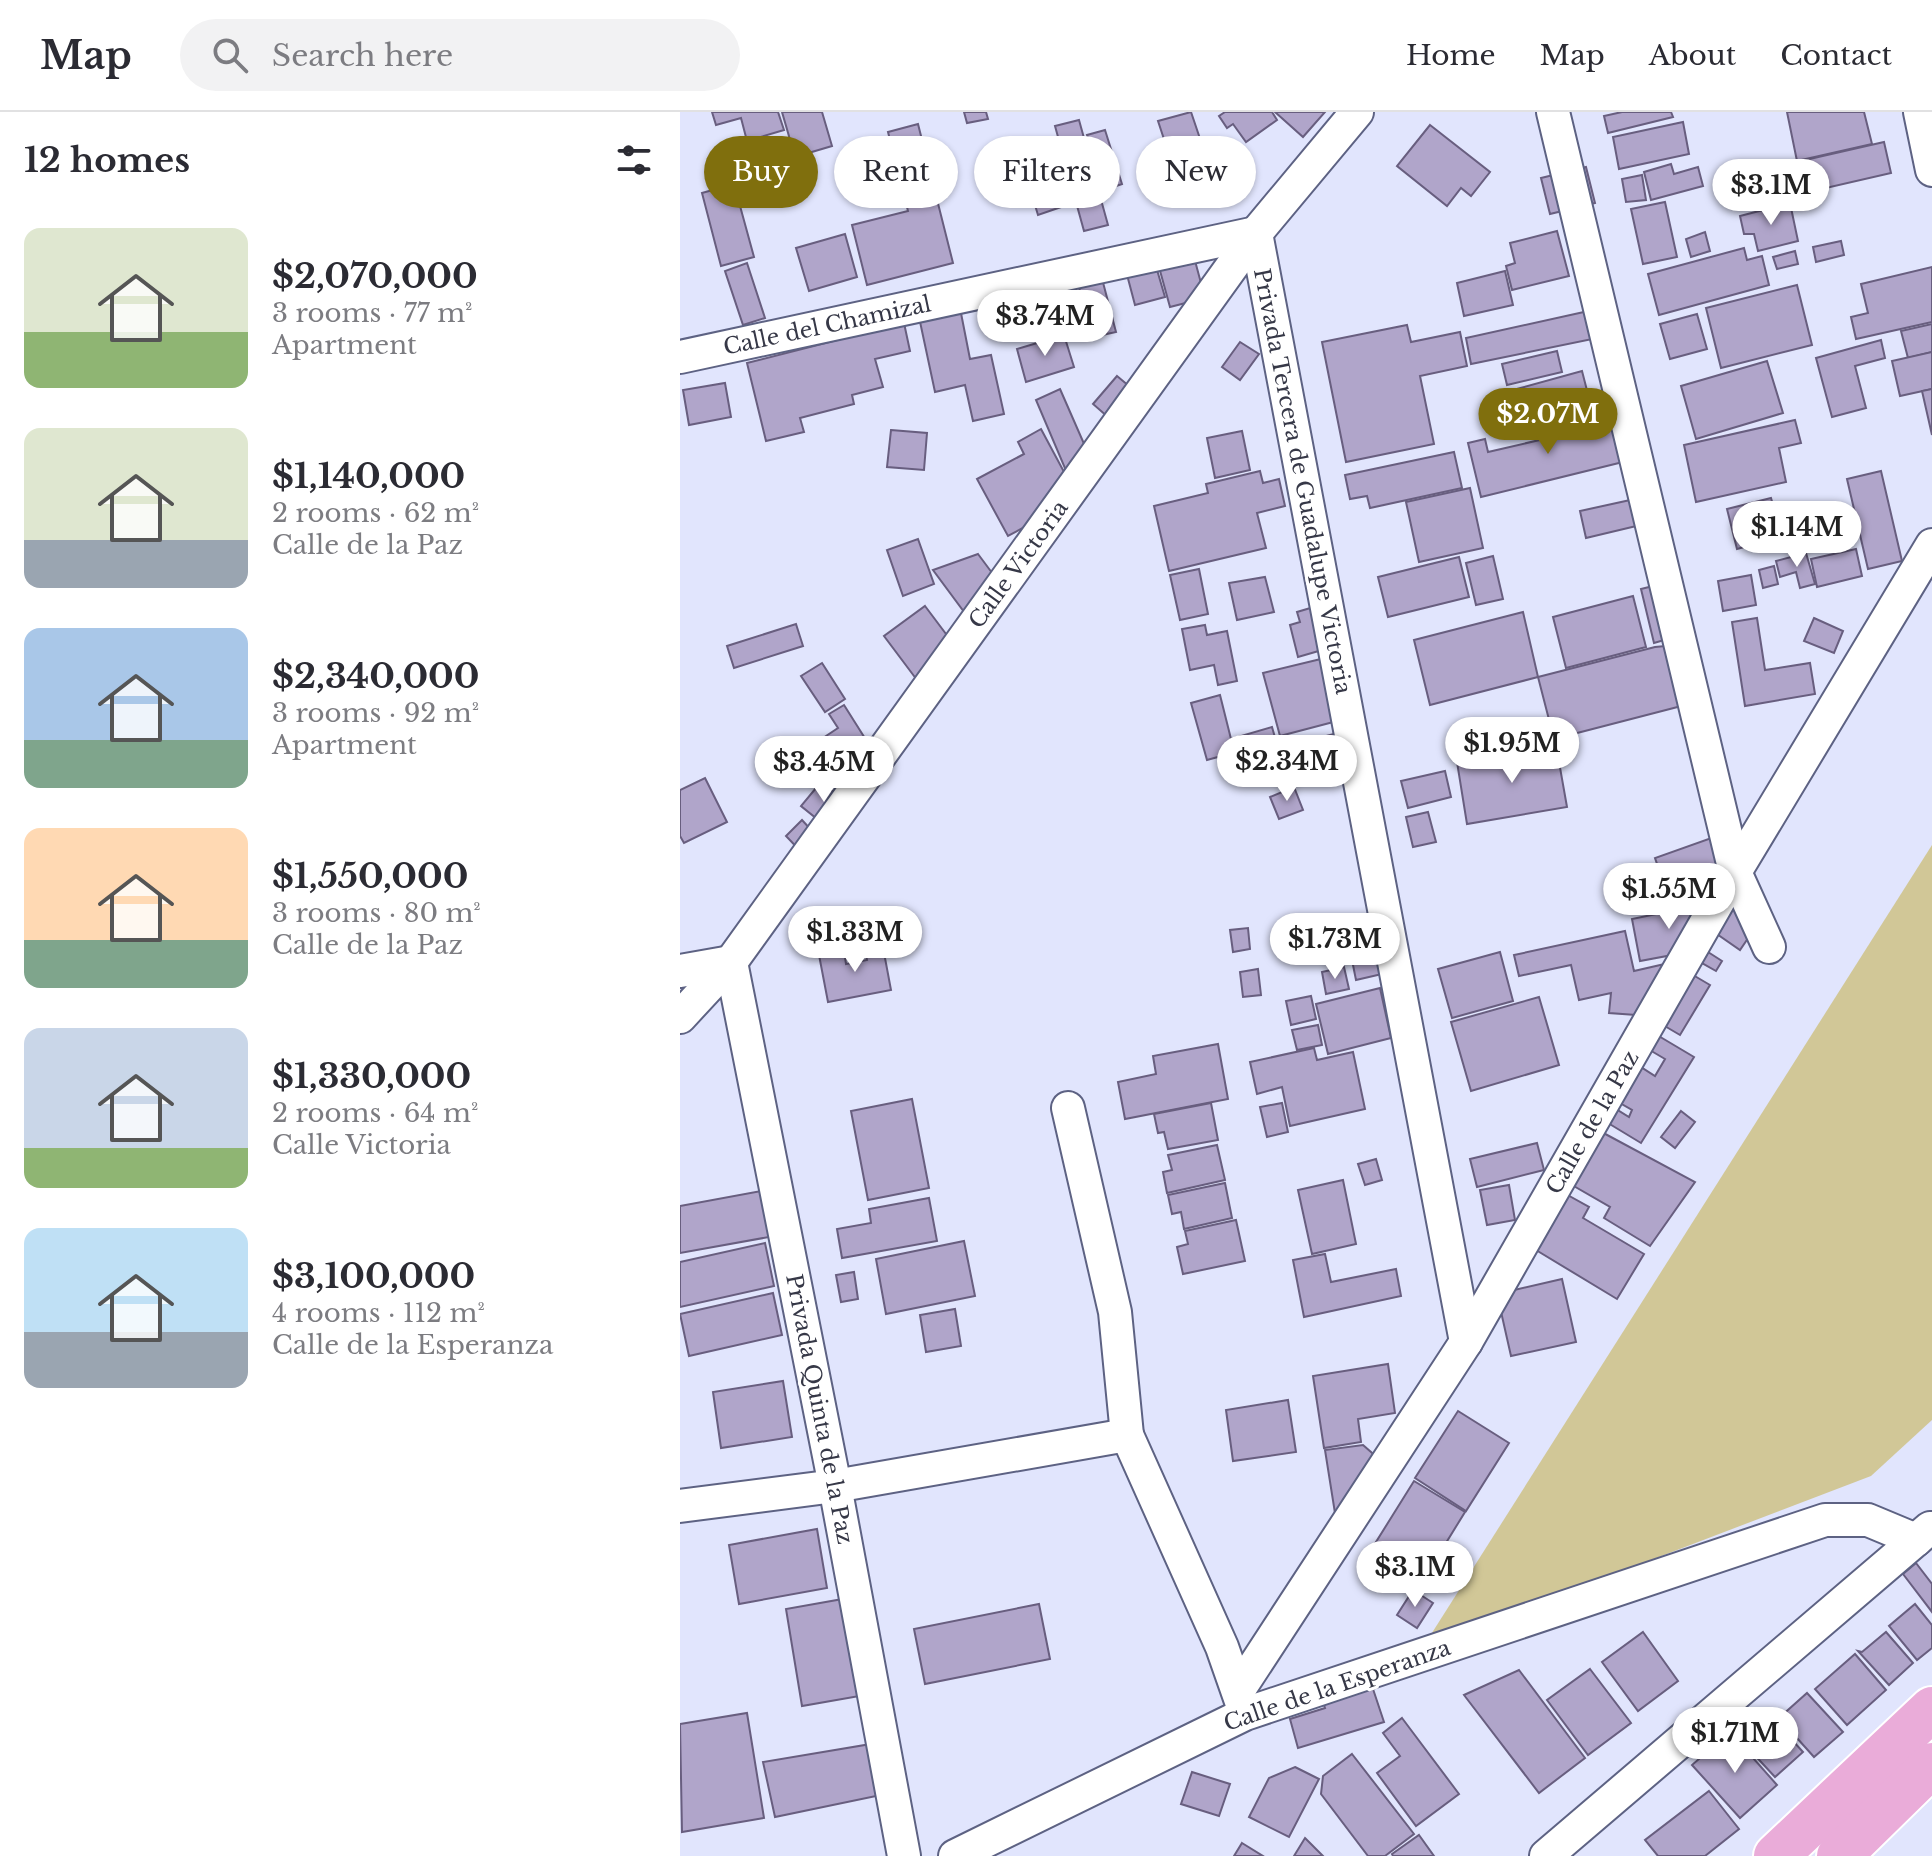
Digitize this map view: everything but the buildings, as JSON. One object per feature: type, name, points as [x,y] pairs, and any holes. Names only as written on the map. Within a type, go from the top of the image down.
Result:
[{"type":"main road","points":[[1776,1856],[1932,1709]]},
{"type":"main road","points":[[1839,1856],[1932,1765]]},
{"type":"street","name":"Calle Victoria","points":[[680,1017],[731,962],[1256,233],[1357,112]]},
{"type":"street","points":[[1553,112],[1735,872],[1769,947]]},
{"type":"street","points":[[1920,112],[1932,170]]},
{"type":"street","name":"Calle del Chamizal","points":[[680,357],[1256,233]]},
{"type":"street","name":"Privada Tercera de Guadalupe Victoria","points":[[1256,233],[1466,1342]]},
{"type":"street","name":"Calle de la Paz","points":[[1241,1702],[1466,1342],[1735,872],[1932,545]]},
{"type":"street","points":[[680,971],[731,962]]},
{"type":"street","name":"Privada Quinta de la Paz","points":[[731,962],[835,1486],[904,1856]]},
{"type":"street","points":[[1068,1108],[1115,1312],[1127,1435],[1241,1702]]},
{"type":"street","points":[[680,1506],[835,1486],[1127,1435]]},
{"type":"street","name":"Calle de la Esperanza","points":[[955,1856],[1241,1702],[1825,1520],[1868,1520],[1924,1533]]},
{"type":"street","points":[[1546,1856],[1924,1533]]},
{"type":"shaded area","points":[[1932,845],[1932,1420],[1871,1476],[1423,1647]]}]
